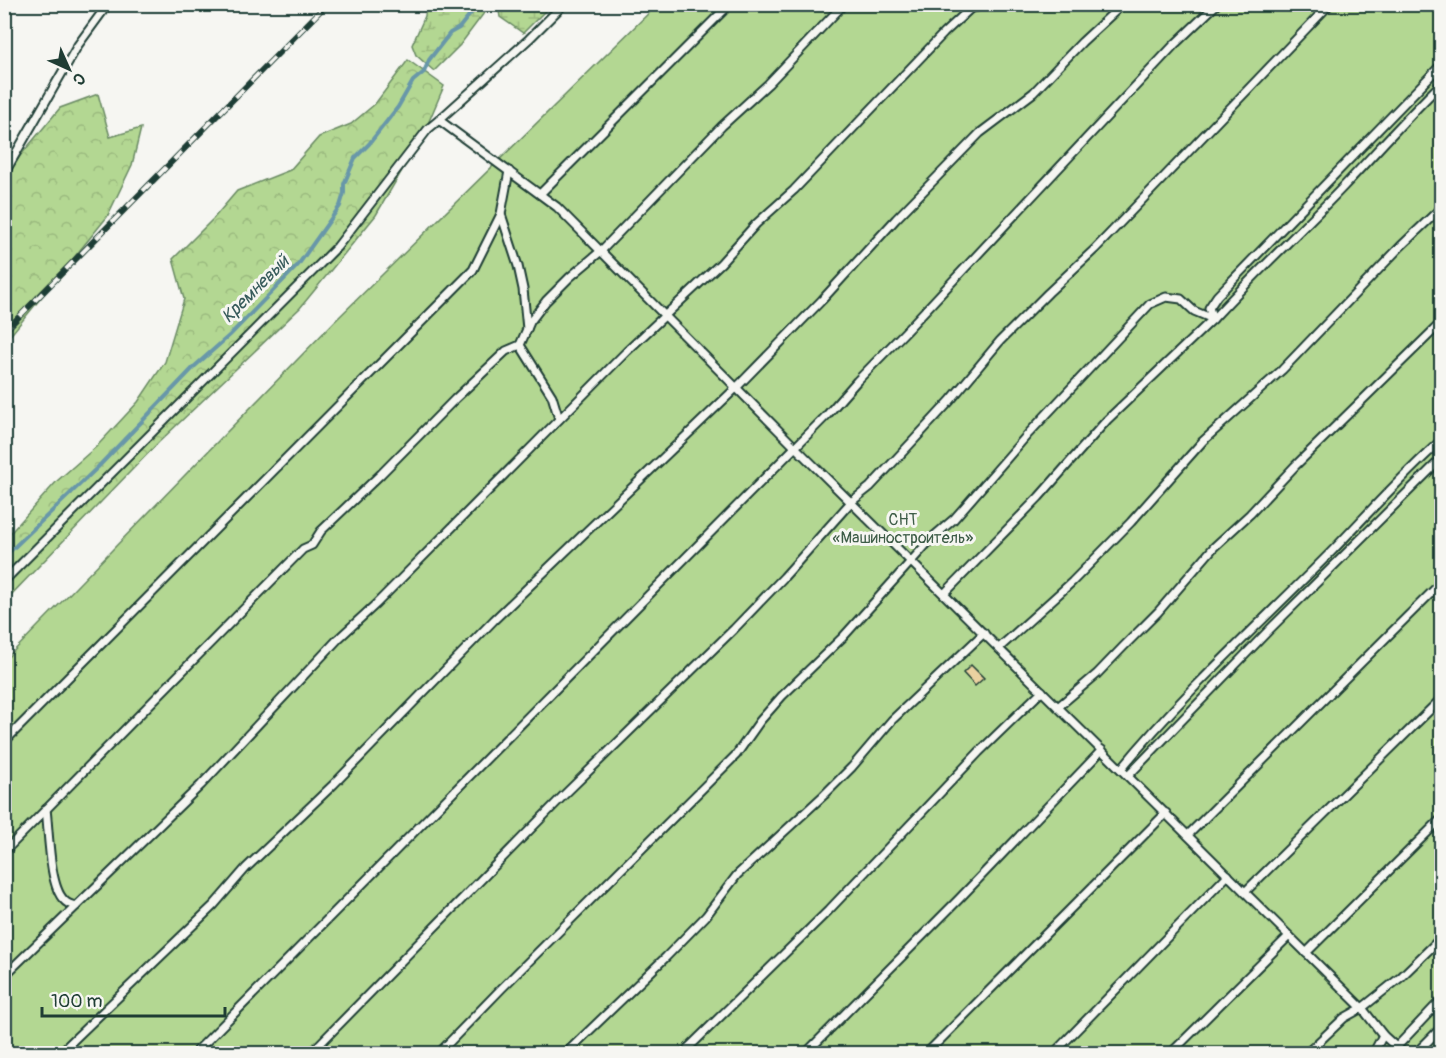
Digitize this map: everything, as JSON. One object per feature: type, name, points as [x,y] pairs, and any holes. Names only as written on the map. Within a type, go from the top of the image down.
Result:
[{"type":"lane","points":[[4,174],[78,45],[108,4]]},
{"type":"lane","points":[[4,581],[337,247],[428,129],[529,39],[564,4]]},
{"type":"lane","points":[[540,194],[730,4]]},
{"type":"lane","points":[[4,852],[147,709],[219,633],[303,549],[312,544],[321,531],[455,399],[506,351],[520,345],[530,322],[546,301],[601,251],[722,126],[768,84],[844,4]]},
{"type":"lane","points":[[4,976],[36,948],[76,906],[218,769],[338,639],[376,604],[665,315],[721,263],[756,224],[794,190],[944,33],[971,8],[992,4]]},
{"type":"lane","points":[[59,1053],[214,905],[246,868],[334,784],[487,628],[736,388],[980,133],[1033,93],[1123,4]]},
{"type":"lane","points":[[194,1053],[827,415],[856,381],[905,333],[1174,45],[1217,4]]},
{"type":"lane","points":[[310,1053],[564,795],[734,629],[791,570],[851,502],[870,487],[928,425],[1000,341],[1125,219],[1330,4]]},
{"type":"lane","points":[[1212,319],[1209,308],[1217,296],[1442,64]]},
{"type":"lane","points":[[944,594],[1039,497],[1107,420],[1212,319],[1442,83]]},
{"type":"lane","points":[[439,120],[557,207],[794,446],[1362,1008],[1383,1035],[1404,1053]]},
{"type":"lane","points":[[4,742],[473,270],[501,214],[509,171]]},
{"type":"lane","points":[[999,648],[1072,582],[1131,522],[1203,441],[1282,370],[1401,246],[1442,207]]},
{"type":"lane","points":[[501,214],[518,266],[527,328]]},
{"type":"lane","points":[[438,1053],[728,763],[782,696],[843,637],[933,537],[954,519],[1029,433],[1150,304],[1166,297],[1181,299],[1194,310],[1212,319]]},
{"type":"lane","points":[[1058,706],[1097,674],[1124,647],[1158,612],[1214,547],[1442,322]]},
{"type":"lane","points":[[520,345],[552,396],[560,419]]},
{"type":"lane","points":[[1121,769],[1209,674],[1333,550],[1381,498],[1442,440]]},
{"type":"lane","points":[[1128,777],[1270,629],[1442,458]]},
{"type":"lane","points":[[1188,836],[1442,582]]},
{"type":"lane","points":[[565,1053],[706,916],[737,875],[831,788],[892,720],[984,633]]},
{"type":"lane","points":[[682,1053],[828,911],[979,752],[1042,691]]},
{"type":"lane","points":[[1245,892],[1442,698]]},
{"type":"lane","points":[[805,1053],[959,899],[1102,750]]},
{"type":"lane","points":[[46,809],[57,891],[65,902],[76,906]]},
{"type":"lane","points":[[926,1053],[1166,813]]},
{"type":"lane","points":[[1306,953],[1442,818]]},
{"type":"lane","points":[[1053,1053],[1228,875]]},
{"type":"lane","points":[[1170,1053],[1289,936]]},
{"type":"lane","points":[[1306,1053],[1344,1018],[1362,1008],[1401,977],[1442,937]]},
{"type":"lane","points":[[1390,1053],[1442,999]]},
{"type":"lane","points":[[1415,1053],[1442,1026]]},
{"type":"lane","points":[[1373,1053],[1383,1035]]},
{"type":"green space","points":[[498,4],[551,5],[523,33],[500,17]]},
{"type":"green space","points":[[426,5],[490,5],[460,45],[434,71],[416,55],[412,45],[425,16]]},
{"type":"green space","name":"СНТ «Машиностроитель»","points":[[657,5],[1441,5],[1441,1053],[5,1053],[4,661],[334,322]]},
{"type":"green space","points":[[408,60],[444,86],[424,133],[376,215],[300,308],[159,442],[9,597],[5,604],[5,539],[57,481],[97,446],[138,402],[165,362],[184,299],[173,259],[237,191],[290,170],[319,137],[351,124],[375,104]]},
{"type":"green space","points":[[98,94],[110,137],[141,128],[132,165],[107,217],[5,342],[5,179],[20,156],[60,108]]},
{"type":"building","points":[[971,665],[984,678],[975,686],[963,673]]},
{"type":"waterway","name":"Кремневый","points":[[4,557],[98,467],[195,366],[230,335],[298,265],[340,206],[344,184],[355,158],[398,107],[413,81],[424,72],[429,60],[450,33],[459,28],[471,13],[474,4]]},
{"type":"railway","points":[[4,332],[327,4]]}]
